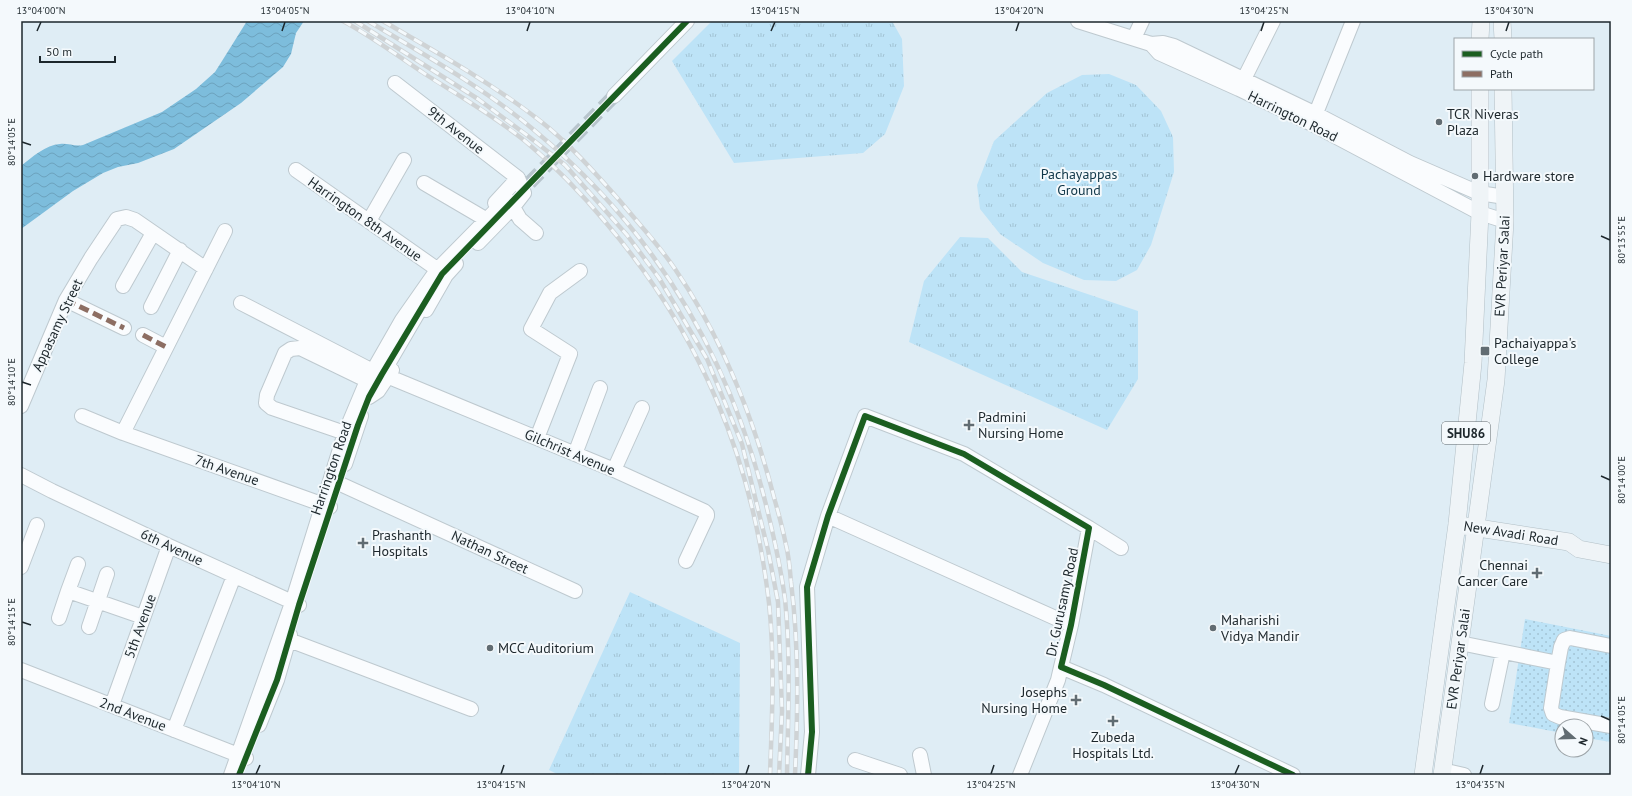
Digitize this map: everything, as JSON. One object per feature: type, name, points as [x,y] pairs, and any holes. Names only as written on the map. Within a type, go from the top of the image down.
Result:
[{"type":"main road","points":[[1480,38],[1481,21]]},
{"type":"main road","points":[[1502,21],[1503,38]]},
{"type":"main road","name":"EVR Periyar Salai","points":[[1423,775],[1456,530],[1473,363],[1480,213],[1480,90]]},
{"type":"main road","name":"EVR Periyar Salai","points":[[1442,773],[1496,380],[1505,221],[1503,90]]},
{"type":"main road","name":"New Avadi Road","points":[[1456,530],[1476,532],[1568,552],[1579,549],[1611,556]]},
{"type":"street","points":[[675,21],[612,95],[687,21]]},
{"type":"street","name":"Harrington Road","points":[[1078,21],[1151,44],[1159,53],[1241,84],[1314,119],[1480,213],[1505,221]]},
{"type":"street","points":[[1134,38],[1142,21]]},
{"type":"street","points":[[1241,84],[1273,21]]},
{"type":"street","points":[[1353,21],[1314,119],[1479,193],[1505,197]]},
{"type":"street","name":"9th Avenue","points":[[395,83],[518,178]]},
{"type":"street","points":[[369,221],[404,160]]},
{"type":"street","name":"Harrington 8th Avenue","points":[[296,170],[434,267]]},
{"type":"street","points":[[326,505],[345,433],[372,379],[379,347],[434,267],[518,178]]},
{"type":"street","name":"Harrington Road","points":[[239,775],[242,756],[277,680],[289,640],[296,604],[326,505],[338,483],[372,379],[442,274],[523,196],[524,193],[518,178]]},
{"type":"street","points":[[424,183],[482,217]]},
{"type":"street","points":[[512,205],[525,224],[536,234]]},
{"type":"street","name":"Appasamy Street","points":[[21,406],[66,300],[91,258],[117,219],[126,217],[153,233]]},
{"type":"street","points":[[123,433],[225,231]]},
{"type":"street","points":[[123,286],[153,233],[206,269]]},
{"type":"street","points":[[151,307],[180,250]]},
{"type":"street","points":[[537,438],[570,354],[531,329],[550,293],[580,271]]},
{"type":"street","points":[[66,300],[124,328]]},
{"type":"street","points":[[240,303],[372,379]]},
{"type":"street","points":[[143,335],[166,347]]},
{"type":"street","points":[[345,433],[272,408],[266,403],[267,395],[285,353],[291,349],[300,348],[372,379]]},
{"type":"street","name":"Gilchrist Avenue","points":[[372,379],[537,438],[614,470],[707,514],[686,561]]},
{"type":"street","points":[[575,454],[600,388]]},
{"type":"street","points":[[614,470],[642,408]]},
{"type":"street","name":"7th Avenue","points":[[82,416],[123,433],[326,505]]},
{"type":"street","points":[[808,775],[812,732],[807,586],[828,516],[865,416],[964,454],[1121,548]]},
{"type":"street","name":"6th Avenue","points":[[21,475],[169,546],[296,604]]},
{"type":"street","name":"Nathan Street","points":[[338,483],[575,591]]},
{"type":"street","points":[[828,516],[1071,625]]},
{"type":"street","points":[[21,567],[37,525]]},
{"type":"street","name":"Dr. Gurusamy Road","points":[[1089,528],[1071,625],[1061,667],[1293,775]]},
{"type":"street","name":"5th Avenue","points":[[112,705],[169,546]]},
{"type":"street","points":[[59,618],[78,564]]},
{"type":"street","points":[[89,627],[107,574]]},
{"type":"street","points":[[174,730],[234,576]]},
{"type":"street","points":[[68,591],[143,617]]},
{"type":"street","points":[[231,775],[242,756],[296,604]]},
{"type":"street","points":[[1611,646],[1570,638],[1564,640],[1558,662],[1551,708],[1553,714],[1560,717],[1611,726]]},
{"type":"street","points":[[289,640],[471,710]]},
{"type":"street","points":[[1460,643],[1558,662]]},
{"type":"street","points":[[1492,704],[1503,652]]},
{"type":"street","points":[[1020,775],[1058,680],[1061,667]]},
{"type":"street","name":"2nd Avenue","points":[[21,670],[242,756]]},
{"type":"street","points":[[920,756],[924,775]]},
{"type":"street","points":[[855,760],[900,775]]},
{"type":"street","points":[[1442,773],[1464,775]]},
{"type":"green space","points":[[712,21],[892,21],[902,39],[904,86],[885,134],[863,153],[734,163],[672,61]]},
{"type":"green space","name":"Pachayappas Ground","points":[[1109,74],[1136,85],[1161,111],[1173,137],[1174,172],[1151,245],[1137,270],[1116,281],[1084,280],[1043,263],[1000,234],[980,209],[977,185],[994,141],[1047,93],[1082,75]]},
{"type":"green space","points":[[960,237],[988,238],[1022,272],[1138,311],[1138,379],[1107,430],[909,342],[924,281]]},
{"type":"green space","points":[[630,592],[740,643],[739,775],[557,775],[549,770]]},
{"type":"green space","points":[[1525,619],[1611,636],[1611,742],[1594,739],[1594,718],[1554,718],[1554,731],[1509,723]]},
{"type":"water","points":[[247,21],[304,21],[296,33],[291,54],[283,67],[241,103],[174,149],[138,163],[118,167],[103,173],[73,191],[21,229],[21,166],[39,152],[55,145],[83,145],[162,112],[196,89],[215,72]]},
{"type":"tunnel","points":[[515,198],[614,96]]},
{"type":"railway","points":[[343,21],[488,114],[525,141],[547,160],[598,213],[640,266],[670,310],[695,354],[717,401],[735,449],[750,498],[761,550],[769,603],[772,646],[770,775]]},
{"type":"railway","points":[[355,21],[478,99],[565,165],[627,235],[659,278],[707,359],[742,444],[768,550],[778,602],[782,711],[779,775]]},
{"type":"railway","points":[[368,21],[432,59],[495,100],[534,130],[578,169],[617,211],[652,255],[683,302],[710,351],[733,402],[753,456],[768,513],[782,577],[787,621],[789,687],[787,775]]},
{"type":"railway","points":[[383,21],[501,93],[561,138],[620,201],[662,251],[675,269],[708,323],[735,380],[747,410],[767,470],[787,550],[794,606],[797,654],[795,775]]},
{"type":"marked path","points":[[66,300],[124,328]]},
{"type":"marked path","points":[[143,335],[166,347]]},
{"type":"cycle path","points":[[239,775],[277,680],[299,605],[358,425],[369,397],[382,374],[442,274],[687,21]]},
{"type":"cycle path","points":[[808,775],[812,732],[807,587],[828,516],[865,416],[964,454],[1089,528],[1071,625],[1061,667],[1104,685],[1293,775]]},
{"type":"place","name":"TCR Niveras Plaza","points":[[1439,122]]},
{"type":"place","name":"Hardware store","points":[[1475,176]]},
{"type":"place","name":"Pachaiyappa's College","points":[[1485,351]]},
{"type":"place","name":"Padmini Nursing Home","points":[[969,425]]},
{"type":"place","name":"Prashanth Hospitals","points":[[363,543]]},
{"type":"place","name":"Chennai Cancer Care","points":[[1537,573]]},
{"type":"place","name":"Maharishi Vidya Mandir","points":[[1213,628]]},
{"type":"place","name":"MCC Auditorium","points":[[490,648]]},
{"type":"place","name":"Josephs Nursing Home","points":[[1076,700]]},
{"type":"place","name":"Zubeda Hospitals Ltd.","points":[[1113,721]]}]
